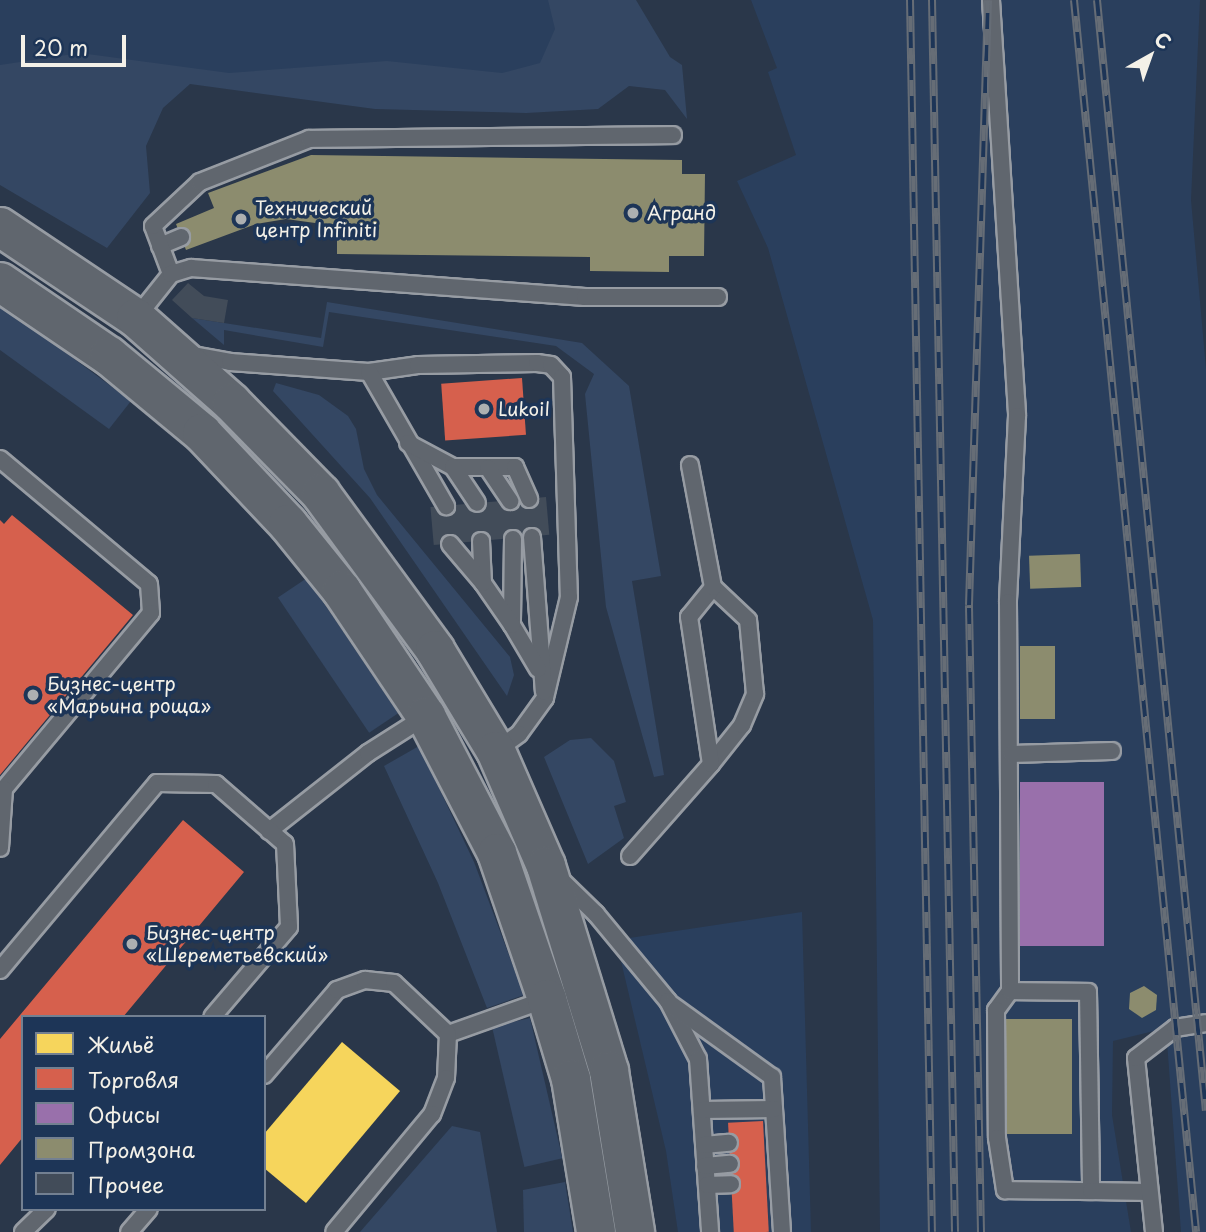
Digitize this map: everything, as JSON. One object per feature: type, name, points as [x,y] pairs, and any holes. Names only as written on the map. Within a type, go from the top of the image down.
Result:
[{"type":"main road","points":[[0,227],[136,318],[179,352],[321,495],[435,650],[495,751],[546,866],[609,1071],[635,1232]]},
{"type":"main road","points":[[0,282],[109,356],[202,433],[288,524],[342,592],[426,716],[498,853],[547,999],[571,1079],[596,1232]]},
{"type":"lane","points":[[991,0],[1017,416],[1008,601],[1011,754],[1010,991],[996,1010],[997,1138],[1005,1190],[1149,1192]]},
{"type":"lane","points":[[171,274],[153,226],[200,182],[309,139],[674,135]]},
{"type":"lane","points":[[160,246],[181,237]]},
{"type":"lane","points":[[136,318],[171,274],[191,268],[585,298],[718,297]]},
{"type":"lane","points":[[179,352],[230,362],[369,372],[418,365],[537,363],[551,365],[562,377],[569,597],[545,698],[519,734],[495,751]]},
{"type":"lane","points":[[369,372],[446,506]]},
{"type":"lane","points":[[407,442],[453,467],[515,467],[528,499]]},
{"type":"lane","points":[[0,459],[149,584],[151,613],[4,789],[4,848],[0,848]]},
{"type":"lane","points":[[630,856],[742,725],[755,694],[748,620],[713,587],[690,465]]},
{"type":"lane","points":[[453,467],[477,503]]},
{"type":"lane","points":[[488,468],[510,501]]},
{"type":"lane","points":[[532,537],[540,671],[545,698]]},
{"type":"lane","points":[[512,625],[513,539]]},
{"type":"lane","points":[[481,541],[483,583]]},
{"type":"lane","points":[[450,544],[483,583],[540,671]]},
{"type":"lane","points":[[710,764],[690,617],[713,587]]},
{"type":"lane","points":[[270,831],[368,754],[426,716]]},
{"type":"lane","points":[[1011,754],[1112,751]]},
{"type":"lane","points":[[0,970],[157,783],[216,784],[285,844],[289,927],[214,1015]]},
{"type":"lane","points":[[546,866],[618,941],[668,1001],[698,1059],[710,1232]]},
{"type":"lane","points":[[266,1073],[337,990],[365,980],[394,983],[448,1034],[446,1078],[432,1114],[334,1232]]},
{"type":"lane","points":[[1010,991],[1088,992],[1091,1191]]},
{"type":"lane","points":[[448,1034],[547,999]]},
{"type":"lane","points":[[668,1001],[772,1077],[772,1182],[782,1232]]},
{"type":"lane","points":[[1154,1232],[1136,1058],[1175,1028],[1206,1023]]},
{"type":"lane","points":[[702,1110],[774,1109]]},
{"type":"lane","points":[[704,1145],[729,1143]]},
{"type":"lane","points":[[705,1166],[730,1164]]},
{"type":"lane","points":[[707,1185],[731,1184]]},
{"type":"lane","points":[[23,1232],[45,1211]]},
{"type":"lane","points":[[129,1232],[147,1211]]},
{"type":"shaded area","points":[[0,0],[632,0],[592,97],[0,75]]},
{"type":"shaded area","points":[[548,0],[636,0],[670,57],[682,65],[687,119],[665,90],[629,86],[598,109],[526,113],[375,109],[190,84],[163,108],[146,146],[150,193],[107,248],[0,185],[0,65],[80,53],[229,73],[387,61],[502,73],[540,63],[555,29]]},
{"type":"shaded area","points":[[751,0],[1200,0],[1191,200],[1206,369],[1206,1232],[1181,1232],[1166,1028],[1113,1041],[1112,1115],[1131,1232],[880,1232],[873,620],[768,248],[737,181],[796,155],[768,72],[777,68]]},
{"type":"shaded area","points":[[327,302],[582,343],[629,386],[661,576],[632,581],[664,775],[654,777],[606,607],[585,394],[594,374],[556,346],[329,312],[323,347],[224,330],[224,345],[192,318],[321,338]]},
{"type":"shaded area","points":[[0,304],[131,401],[109,429],[0,350]]},
{"type":"shaded area","points":[[276,383],[319,395],[348,416],[356,429],[364,469],[377,495],[510,657],[514,675],[507,696],[370,498],[273,391]]},
{"type":"shaded area","points":[[307,578],[398,713],[369,733],[278,598]]},
{"type":"shaded area","points":[[591,738],[614,761],[626,802],[614,806],[624,838],[588,864],[544,757],[570,740]]},
{"type":"shaded area","points":[[419,746],[474,862],[524,995],[487,1008],[438,883],[384,766]]},
{"type":"shaded area","points":[[802,912],[811,1232],[678,1232],[666,1151],[616,940]]},
{"type":"shaded area","points":[[530,1018],[562,1158],[524,1167],[492,1027]]},
{"type":"shaded area","points":[[452,1126],[480,1132],[497,1232],[360,1232]]},
{"type":"shaded area","points":[[565,1182],[573,1232],[524,1232],[523,1190]]},
{"type":"building: Жильё","points":[[342,1042],[400,1091],[306,1203],[266,1170],[266,1132]]},
{"type":"building: Торговля","name":"Lukoil","points":[[522,378],[526,435],[445,441],[441,384]]},
{"type":"building: Торговля","name":"Бизнес-центр «Марьина роща»","points":[[12,515],[133,615],[0,775],[0,520],[4,524]]},
{"type":"building: Торговля","name":"Бизнес-центр «Шереметьевский»","points":[[183,820],[244,872],[125,1015],[21,1015],[21,1139],[0,1165],[0,1039]]},
{"type":"building: Торговля","points":[[763,1121],[769,1232],[734,1232],[728,1123]]},
{"type":"building: Офисы","points":[[1020,782],[1104,782],[1104,946],[1020,946]]},
{"type":"building: Промзона","points":[[311,155],[682,160],[682,174],[705,174],[704,256],[669,256],[669,272],[590,271],[590,257],[337,254],[337,226],[286,219],[256,224],[186,250],[176,224],[214,208],[208,193]]},
{"type":"building: Промзона","points":[[1080,554],[1081,587],[1030,589],[1029,556]]},
{"type":"building: Промзона","points":[[1020,646],[1055,646],[1055,719],[1020,719]]},
{"type":"building: Промзона","points":[[1144,986],[1157,995],[1156,1010],[1142,1018],[1129,1009],[1130,993]]},
{"type":"building: Промзона","points":[[1005,1019],[1072,1019],[1072,1134],[1005,1134]]},
{"type":"building: Прочее","points":[[188,283],[204,296],[228,300],[224,323],[192,318],[172,300]]},
{"type":"building: Прочее","points":[[546,497],[549,535],[434,545],[430,507]]},
{"type":"railway","points":[[910,0],[932,1232]]},
{"type":"railway","points":[[932,0],[955,1232]]},
{"type":"railway","points":[[981,1232],[969,605],[988,0]]},
{"type":"railway","points":[[1074,0],[1196,1232]]},
{"type":"railway","points":[[1097,0],[1206,1111]]},
{"type":"place","name":"Агранд","points":[[633,213]]},
{"type":"place","name":"Технический центр Infiniti","points":[[241,219]]},
{"type":"place","name":"Lukoil","points":[[484,409]]},
{"type":"place","name":"Бизнес-центр «Марьина роща»","points":[[33,695]]},
{"type":"place","name":"Бизнес-центр «Шереметьевский»","points":[[132,944]]}]
